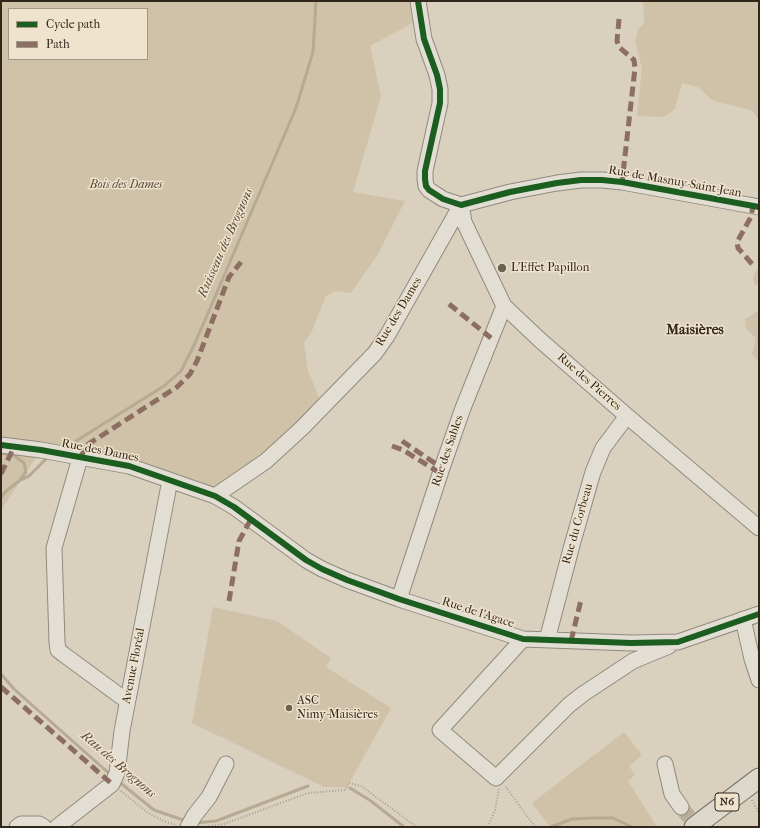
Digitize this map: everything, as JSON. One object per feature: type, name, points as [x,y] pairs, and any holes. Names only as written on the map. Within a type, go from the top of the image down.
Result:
[{"type":"main road","name":"N6","points":[[690,820],[759,778]]},
{"type":"main road","name":"N6","points":[[712,827],[756,801]]},
{"type":"street","points":[[418,1],[424,39],[437,75],[440,89],[440,103],[425,171],[426,186],[443,200],[461,205]]},
{"type":"street","name":"Rue de Masnuy-Saint-Jean","points":[[461,205],[510,192],[557,183],[581,180],[602,180],[622,182],[759,207]]},
{"type":"street","name":"Rue des Pierres","points":[[461,205],[464,222],[504,306],[627,416],[759,528]]},
{"type":"street","name":"Rue des Dames","points":[[1,445],[41,450],[129,466],[215,496],[266,461],[302,428],[375,353],[387,336],[461,205]]},
{"type":"street","name":"Rue des Sables","points":[[399,599],[463,408],[504,306]]},
{"type":"street","name":"Rue du Corbeau","points":[[547,640],[593,472],[603,448],[627,416]]},
{"type":"street","points":[[80,458],[54,548],[56,642],[58,650],[127,701]]},
{"type":"street","name":"Avenue Floréal","points":[[115,778],[127,701],[170,480]]},
{"type":"street","name":"Rue de l'Agace","points":[[215,496],[234,507],[294,551],[322,569],[399,599],[523,639],[631,643],[678,642]]},
{"type":"street","name":"Rue de l'Agace","points":[[523,639],[440,730],[496,778],[569,705],[633,661],[678,642],[759,614]]},
{"type":"street","points":[[744,619],[752,659],[759,680]]},
{"type":"street","points":[[190,824],[210,798],[226,764]]},
{"type":"street","points":[[665,764],[672,794],[690,820]]},
{"type":"street","points":[[57,827],[115,778]]},
{"type":"street","points":[[17,827],[21,824],[39,824],[44,827]]},
{"type":"path","points":[[115,778],[148,813],[166,822],[224,824],[308,793],[345,790],[349,783],[361,786],[417,827]]},
{"type":"path","points":[[496,778],[502,782],[534,826],[528,827]]},
{"type":"path","points":[[488,827],[495,810],[499,789],[496,778]]},
{"type":"green space","name":"Bois des Dames","points":[[1,1],[412,1],[416,21],[370,46],[381,96],[353,192],[405,201],[378,254],[351,293],[335,291],[326,296],[312,331],[304,343],[308,371],[323,407],[215,496],[41,450],[1,510]]},
{"type":"green space","points":[[643,1],[759,1],[759,121],[753,111],[712,100],[698,87],[682,83],[675,109],[664,117],[637,116],[642,68],[635,41],[638,29],[644,24]]},
{"type":"green space","points":[[759,269],[759,286],[754,284],[753,277]]},
{"type":"green space","points":[[756,312],[759,312],[759,362],[752,354],[756,338],[746,329],[745,319]]},
{"type":"green space","name":"ASC Nimy-Maisières","points":[[213,607],[277,621],[331,658],[326,667],[391,708],[347,787],[324,787],[192,723]]},
{"type":"green space","points":[[624,732],[642,755],[629,766],[635,775],[628,781],[657,827],[550,827],[532,803]]},
{"type":"waterway","name":"Ruisseau des Brognons","points":[[76,441],[164,386],[181,371],[196,341],[296,108],[313,52],[316,1]]},
{"type":"waterway","points":[[1,453],[15,456],[24,463],[26,472],[20,480]]},
{"type":"waterway","name":"Rau des Brognons","points":[[1,498],[5,492],[19,481],[29,476],[47,458]]},
{"type":"waterway","name":"Rau des Brognons","points":[[1,674],[14,689],[112,776]]},
{"type":"waterway","name":"Rau des Brognons","points":[[118,781],[154,810],[186,821]]},
{"type":"waterway","name":"Rau des Brognons","points":[[195,823],[216,821],[308,786]]},
{"type":"waterway","points":[[350,788],[371,801],[404,827]]},
{"type":"waterway","points":[[551,827],[572,819],[591,818],[613,818],[632,827]]},
{"type":"tunnel","points":[[681,807],[689,817]]},
{"type":"marked path","points":[[619,19],[617,41],[619,47],[634,60],[635,68],[622,182]]},
{"type":"marked path","points":[[752,264],[738,248],[737,242],[751,217],[753,206]]},
{"type":"marked path","points":[[80,458],[87,445],[177,387],[190,374],[197,361],[229,277],[241,262]]},
{"type":"marked path","points":[[449,304],[491,338]]},
{"type":"marked path","points":[[402,441],[442,468]]},
{"type":"marked path","points":[[392,446],[403,450],[440,473]]},
{"type":"marked path","points":[[1,474],[14,447]]},
{"type":"marked path","points":[[229,601],[239,541],[251,519]]},
{"type":"marked path","points":[[571,641],[581,600]]},
{"type":"marked path","points":[[1,687],[112,784]]},
{"type":"cycle path","points":[[418,1],[424,39],[437,75],[440,89],[440,103],[425,171],[425,179],[426,186],[429,190],[443,199],[461,205],[510,192],[557,183],[581,180],[602,180],[622,182],[759,207]]},
{"type":"cycle path","points":[[1,445],[41,450],[129,466],[215,496],[234,507],[306,560],[322,569],[399,599],[523,639],[631,643],[678,642],[759,614]]},
{"type":"place","name":"L’Effet Papillon","points":[[502,268]]},
{"type":"place","name":"ASC Nimy-Maisières","points":[[289,708]]},
{"type":"district","name":"Maisières","points":[[695,331]]}]
